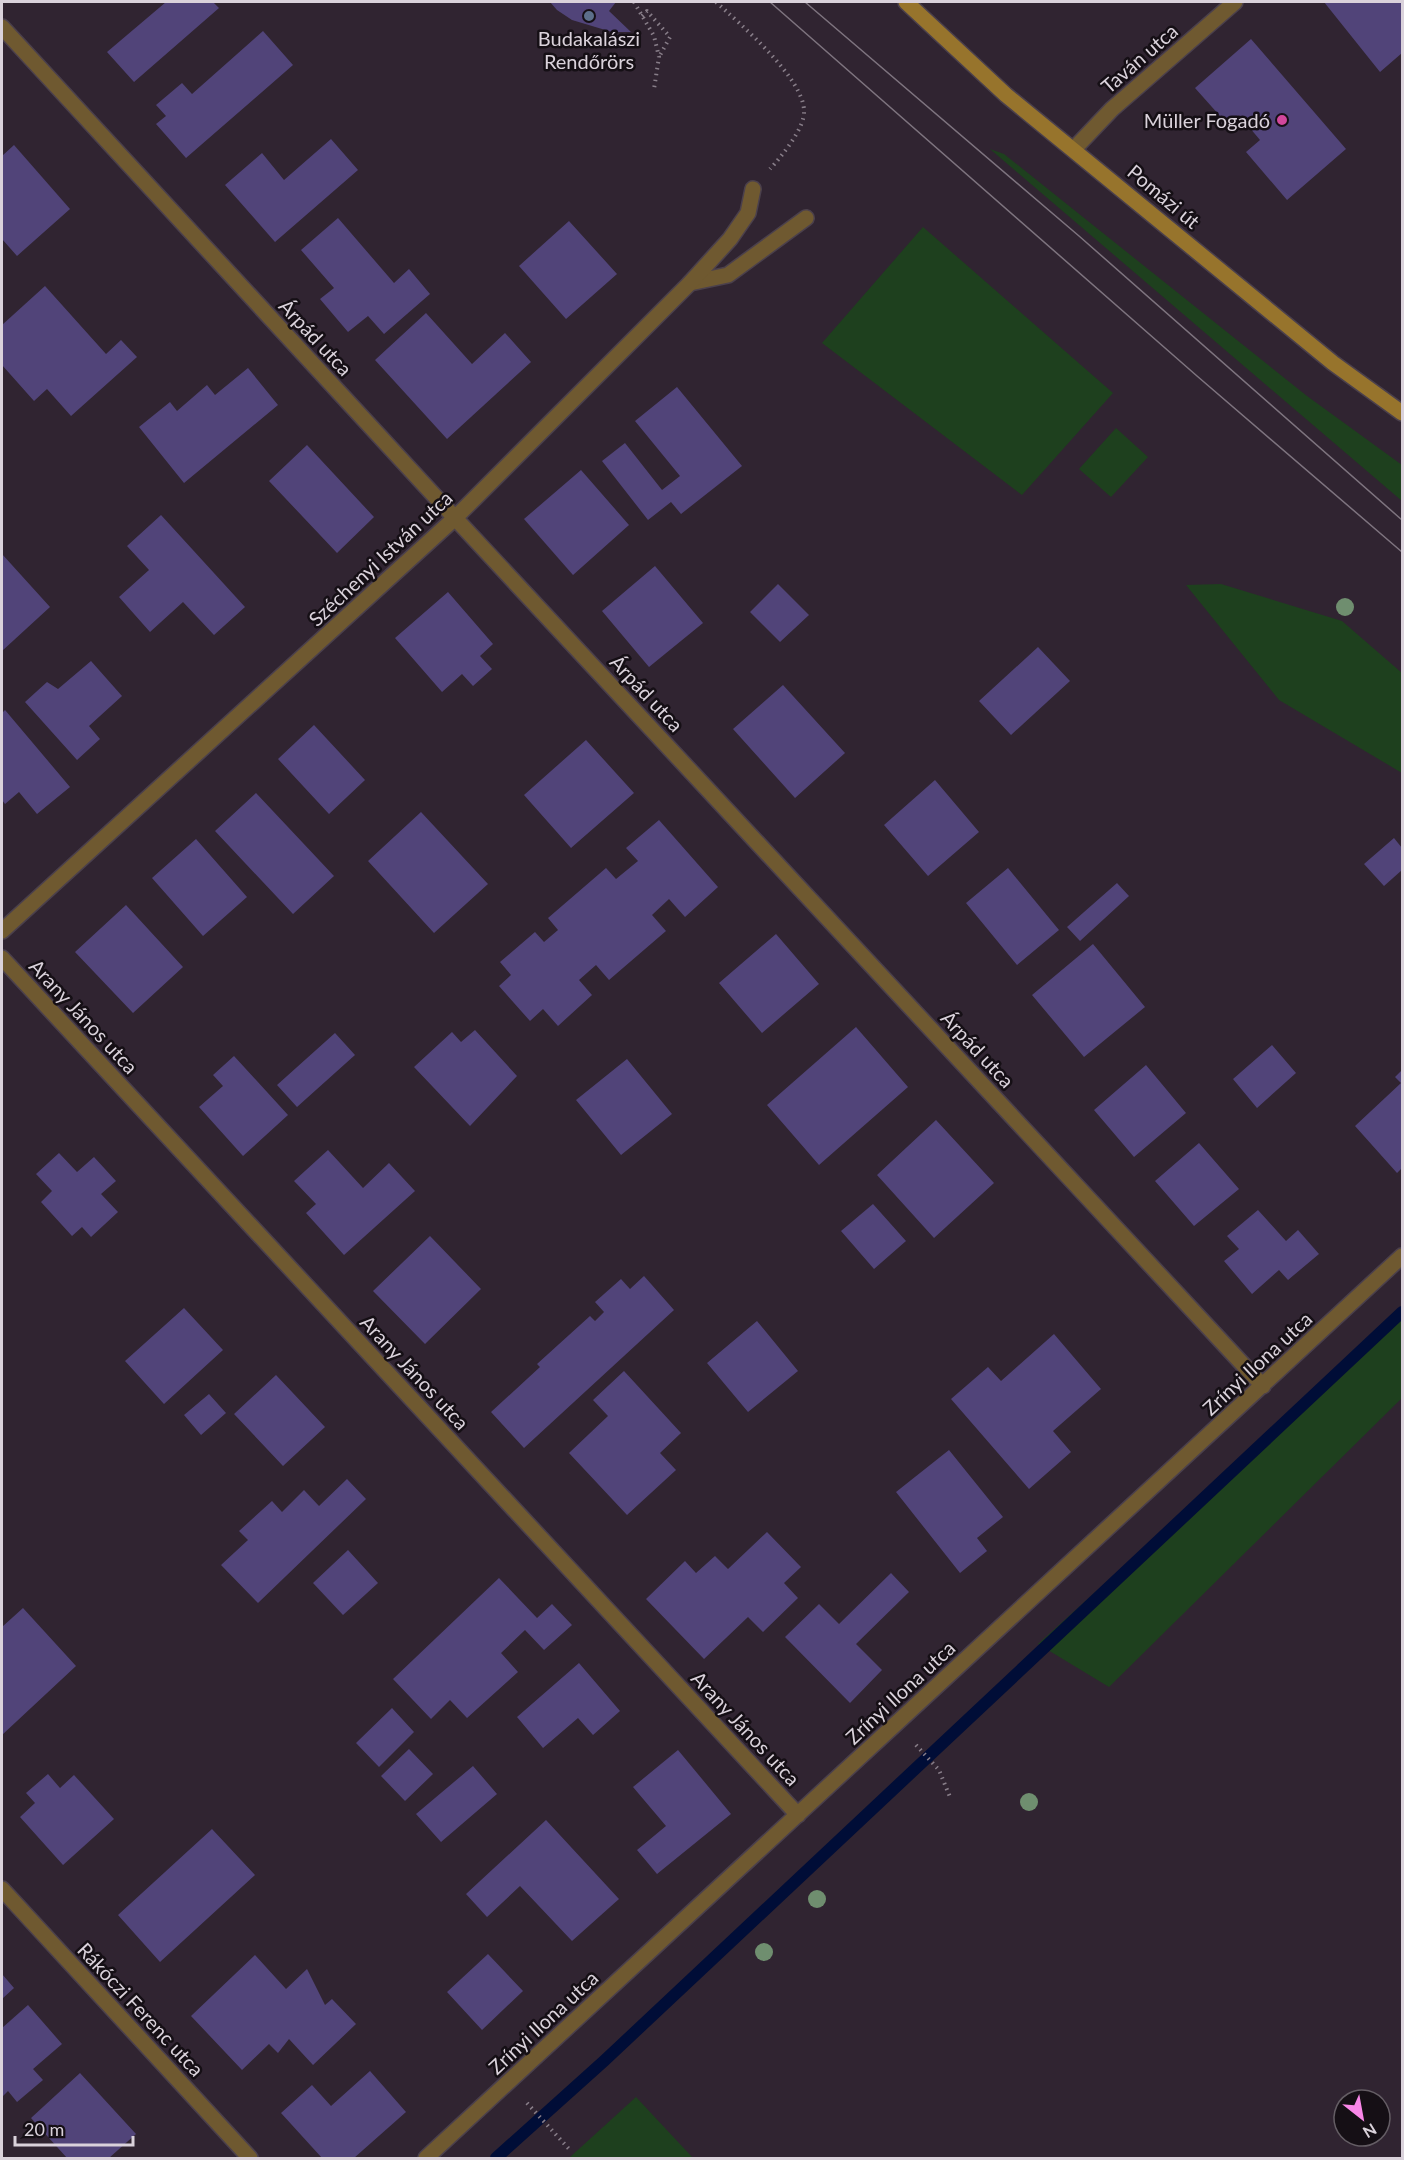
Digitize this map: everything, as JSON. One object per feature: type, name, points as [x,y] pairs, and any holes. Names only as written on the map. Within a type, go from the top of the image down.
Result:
[{"type":"main road","name":"Pomázi út","points":[[906,2],[1006,95],[1333,363],[1402,413]]},
{"type":"street","name":"Taván utca","points":[[1074,149],[1112,109],[1235,2]]},
{"type":"street","name":"Árpád utca","points":[[2,27],[455,518],[1263,1386]]},
{"type":"street","name":"Széchenyi István utca","points":[[2,932],[455,518],[690,283],[730,239],[748,213],[753,189]]},
{"type":"street","points":[[690,283],[728,274],[806,218]]},
{"type":"street","name":"Arany János utca","points":[[2,958],[798,1815]]},
{"type":"street","name":"Zrínyi Ilona utca","points":[[426,2158],[1402,1256]]},
{"type":"street","name":"Rákóczi Ferenc utca","points":[[2,1889],[250,2158]]},
{"type":"path","points":[[634,2],[654,36],[659,57]]},
{"type":"path","points":[[716,2],[757,39],[795,84],[804,111],[795,139],[753,189]]},
{"type":"path","points":[[642,16],[647,11],[670,37],[659,57],[654,89]]},
{"type":"path","points":[[916,1745],[939,1770],[950,1797]]},
{"type":"path","points":[[529,2106],[570,2150]]},
{"type":"green space","points":[[990,149],[1004,154],[1307,396],[1402,465],[1402,501]]},
{"type":"green space","points":[[923,227],[1113,393],[1022,495],[822,343]]},
{"type":"green space","points":[[1116,428],[1148,457],[1111,497],[1079,469]]},
{"type":"green space","points":[[1221,584],[1342,621],[1402,673],[1402,773],[1279,700],[1186,585]]},
{"type":"green space","points":[[1402,1314],[1402,1398],[1109,1687],[1038,1644]]},
{"type":"green space","points":[[636,2097],[693,2158],[569,2158]]},
{"type":"building","points":[[166,2],[213,2],[219,8],[134,82],[107,52]]},
{"type":"building","name":"Budakalászi Rendőrörs","points":[[550,2],[616,2],[609,11],[631,32],[612,32],[572,20]]},
{"type":"building","points":[[1324,2],[1402,2],[1402,53],[1380,72]]},
{"type":"building","points":[[263,31],[293,65],[186,158],[156,124],[166,116],[156,105],[182,83],[192,94]]},
{"type":"building","name":"Müller Fogadó","points":[[1251,39],[1346,149],[1287,200],[1246,152],[1260,140],[1239,115],[1228,125],[1195,88]]},
{"type":"building","points":[[331,139],[358,170],[275,242],[225,185],[262,153],[284,180]]},
{"type":"building","points":[[14,145],[70,209],[17,256],[2,239],[2,156]]},
{"type":"building","points":[[338,218],[394,283],[409,269],[430,294],[384,334],[368,316],[348,332],[320,299],[334,288],[301,250]]},
{"type":"building","points":[[569,221],[617,274],[566,319],[519,266]]},
{"type":"building","points":[[45,286],[106,354],[121,340],[137,357],[71,416],[47,389],[34,401],[2,365],[2,325]]},
{"type":"building","points":[[426,313],[472,364],[505,333],[531,362],[447,439],[375,360]]},
{"type":"building","points":[[248,368],[278,405],[184,483],[139,427],[170,402],[177,411],[207,385],[215,395]]},
{"type":"building","points":[[677,387],[742,466],[681,514],[671,502],[648,520],[602,461],[625,443],[662,490],[680,476],[635,421]]},
{"type":"building","points":[[307,445],[374,517],[337,553],[269,481]]},
{"type":"building","points":[[581,470],[629,525],[573,575],[524,519]]},
{"type":"building","points":[[161,515],[245,607],[214,635],[183,602],[150,632],[119,597],[149,570],[127,546]]},
{"type":"building","points":[[2,554],[50,607],[2,651]]},
{"type":"building","points":[[655,566],[703,623],[649,667],[602,611]]},
{"type":"building","points":[[778,584],[809,615],[780,642],[750,612]]},
{"type":"building","points":[[448,592],[493,644],[480,656],[492,669],[473,686],[462,674],[442,692],[395,638]]},
{"type":"building","points":[[1038,647],[1070,681],[1011,735],[979,701]]},
{"type":"building","points":[[91,661],[122,696],[89,726],[100,739],[77,760],[25,702],[47,682],[58,689]]},
{"type":"building","points":[[783,685],[845,753],[795,798],[733,729]]},
{"type":"building","points":[[5,710],[70,787],[37,814],[19,792],[5,804],[2,800],[2,713]]},
{"type":"building","points":[[314,725],[365,780],[329,814],[278,759]]},
{"type":"building","points":[[586,740],[634,793],[571,848],[524,795]]},
{"type":"building","points":[[935,780],[979,832],[928,876],[884,825]]},
{"type":"building","points":[[256,793],[334,876],[293,914],[215,831]]},
{"type":"building","points":[[421,812],[488,884],[434,933],[368,861]]},
{"type":"building","points":[[659,820],[718,887],[685,917],[669,899],[652,915],[666,931],[609,980],[596,965],[579,980],[592,995],[558,1026],[543,1009],[530,1021],[499,986],[511,975],[500,962],[535,932],[544,942],[558,930],[548,918],[606,868],[616,879],[638,861],[626,848]]},
{"type":"building","points":[[1394,838],[1402,848],[1402,870],[1384,886],[1364,864]]},
{"type":"building","points":[[196,839],[247,897],[203,936],[152,878]]},
{"type":"building","points":[[1008,868],[1059,930],[1017,965],[966,903]]},
{"type":"building","points":[[1117,883],[1129,896],[1080,941],[1067,927]]},
{"type":"building","points":[[126,905],[183,967],[133,1013],[75,952]]},
{"type":"building","points":[[776,934],[819,984],[762,1033],[719,983]]},
{"type":"building","points":[[1093,944],[1145,1007],[1084,1057],[1032,995]]},
{"type":"building","points":[[856,1027],[908,1087],[819,1165],[767,1105]]},
{"type":"building","points":[[475,1030],[517,1076],[470,1126],[414,1067],[452,1032],[461,1042]]},
{"type":"building","points":[[335,1033],[355,1055],[297,1107],[277,1085]]},
{"type":"building","points":[[1272,1045],[1296,1073],[1257,1108],[1233,1079]]},
{"type":"building","points":[[234,1056],[288,1115],[243,1156],[199,1107],[223,1086],[213,1075]]},
{"type":"building","points":[[627,1059],[672,1114],[621,1155],[576,1100]]},
{"type":"building","points":[[1146,1065],[1186,1113],[1134,1157],[1094,1110]]},
{"type":"building","points":[[1402,1070],[1402,1168],[1397,1173],[1355,1126],[1401,1083],[1395,1077]]},
{"type":"building","points":[[936,1120],[994,1183],[934,1238],[877,1175]]},
{"type":"building","points":[[1199,1143],[1239,1189],[1194,1226],[1155,1181]]},
{"type":"building","points":[[328,1150],[363,1188],[389,1163],[415,1191],[344,1255],[306,1213],[316,1204],[294,1181]]},
{"type":"building","points":[[59,1153],[77,1172],[94,1157],[116,1181],[101,1194],[118,1212],[91,1237],[82,1227],[72,1236],[41,1202],[52,1191],[36,1174]]},
{"type":"building","points":[[873,1204],[906,1241],[874,1269],[841,1231]]},
{"type":"building","points":[[1258,1210],[1286,1241],[1298,1230],[1319,1254],[1288,1280],[1279,1270],[1252,1294],[1224,1261],[1239,1249],[1227,1236]]},
{"type":"building","points":[[430,1236],[481,1289],[425,1344],[373,1291]]},
{"type":"building","points":[[644,1276],[674,1310],[524,1448],[491,1412],[540,1367],[537,1364],[590,1316],[595,1321],[604,1312],[595,1302],[621,1279],[630,1289]]},
{"type":"building","points":[[184,1308],[223,1350],[164,1404],[125,1361]]},
{"type":"building","points":[[757,1321],[798,1371],[748,1412],[707,1363]]},
{"type":"building","points":[[1054,1334],[1101,1389],[1053,1431],[1071,1452],[1029,1489],[951,1399],[988,1367],[1001,1381]]},
{"type":"building","points":[[624,1371],[681,1433],[660,1453],[676,1470],[627,1515],[569,1453],[608,1416],[593,1400]]},
{"type":"building","points":[[276,1375],[325,1427],[283,1466],[234,1414]]},
{"type":"building","points":[[209,1394],[226,1413],[201,1435],[184,1415]]},
{"type":"building","points":[[949,1450],[1003,1517],[977,1538],[987,1551],[960,1573],[896,1492]]},
{"type":"building","points":[[347,1479],[366,1499],[258,1603],[221,1565],[248,1540],[239,1531],[272,1501],[282,1512],[304,1490],[319,1506]]},
{"type":"building","points":[[767,1532],[801,1567],[784,1583],[798,1598],[763,1632],[748,1617],[704,1659],[646,1599],[685,1561],[696,1573],[715,1556],[728,1569]]},
{"type":"building","points":[[348,1550],[378,1583],[343,1615],[313,1583]]},
{"type":"building","points":[[891,1573],[909,1592],[856,1644],[882,1670],[850,1703],[785,1637],[819,1604],[839,1624]]},
{"type":"building","points":[[499,1578],[537,1618],[552,1604],[572,1625],[544,1650],[525,1630],[501,1653],[518,1672],[467,1718],[450,1700],[431,1719],[393,1679]]},
{"type":"building","points":[[23,1608],[76,1666],[2,1735],[2,1627]]},
{"type":"building","points":[[579,1663],[620,1711],[593,1735],[578,1718],[543,1748],[517,1717]]},
{"type":"building","points":[[392,1708],[414,1732],[379,1767],[356,1743]]},
{"type":"building","points":[[409,1749],[433,1774],[405,1801],[381,1776]]},
{"type":"building","points":[[678,1750],[731,1814],[657,1874],[637,1850],[666,1826],[633,1787]]},
{"type":"building","points":[[473,1766],[497,1794],[441,1842],[416,1814]]},
{"type":"building","points":[[48,1774],[60,1788],[74,1775],[114,1819],[63,1865],[20,1817],[35,1803],[26,1793]]},
{"type":"building","points":[[546,1820],[619,1899],[572,1941],[520,1886],[487,1917],[466,1894]]},
{"type":"building","points":[[212,1829],[255,1875],[160,1962],[118,1915]]},
{"type":"building","points":[[488,1954],[523,1991],[482,2030],[447,1992]]},
{"type":"building","points":[[255,1955],[286,1989],[307,1969],[325,2005],[332,1999],[356,2024],[313,2065],[289,2039],[278,2053],[269,2044],[242,2070],[191,2016]]},
{"type":"building","points":[[2,1974],[14,1988],[2,1999]]},
{"type":"building","points":[[28,2005],[62,2044],[33,2069],[43,2080],[17,2102],[8,2091],[2,2097],[2,2028]]},
{"type":"building","points":[[370,2071],[406,2112],[354,2158],[322,2158],[281,2113],[312,2085],[331,2106]]},
{"type":"building","points":[[80,2073],[136,2134],[109,2158],[67,2158],[31,2118]]},
{"type":"waterway","points":[[496,2158],[604,2061],[1402,1312]]},
{"type":"tram line","points":[[770,2],[1197,376],[1402,552]]},
{"type":"tram line","points":[[805,2],[1079,236],[1402,520]]},
{"type":"place","name":"Budakalászi Rendőrörs","points":[[589,16]]},
{"type":"place","name":"Müller Fogadó","points":[[1282,120]]}]
